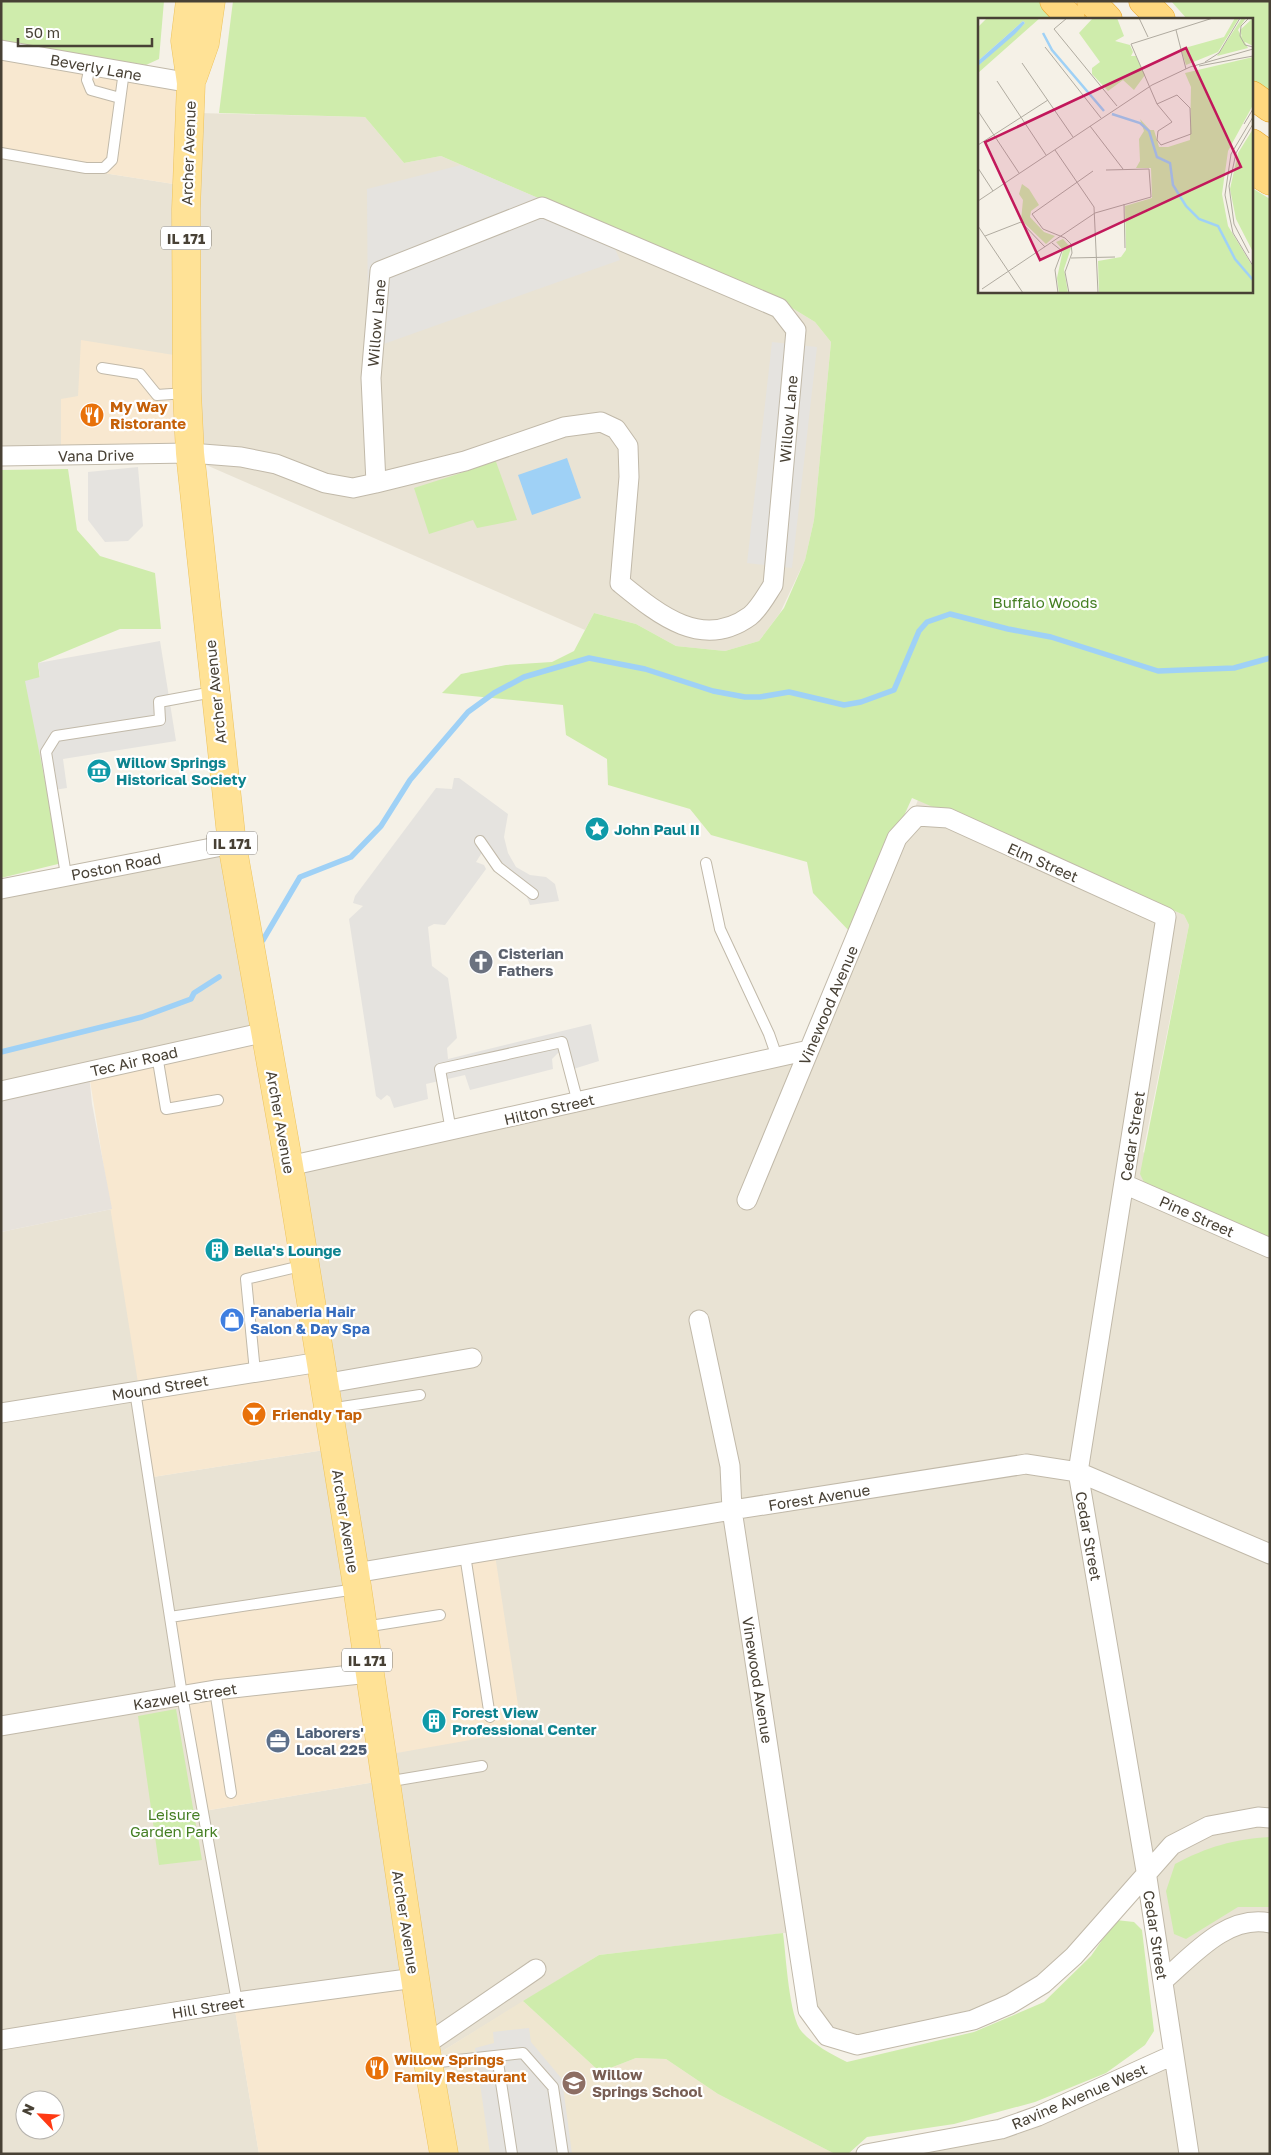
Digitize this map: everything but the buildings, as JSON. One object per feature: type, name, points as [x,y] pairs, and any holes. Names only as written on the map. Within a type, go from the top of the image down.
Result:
[{"type":"highway","points":[[1054,1],[1070,18]]},
{"type":"highway","points":[[1091,1],[1107,18]]},
{"type":"highway","points":[[1143,1],[1160,18]]},
{"type":"highway","points":[[1254,96],[1270,108]]},
{"type":"highway","points":[[1254,144],[1270,156]]},
{"type":"highway","points":[[1254,171],[1270,181]]},
{"type":"main road","name":"Archer Avenue","points":[[190,1],[185,41],[191,83],[186,209],[187,393],[190,454],[214,692],[232,844],[289,1166],[356,1581],[426,2054],[444,2154]]},
{"type":"main road","name":"Archer Avenue","points":[[191,83],[205,43],[211,1]]},
{"type":"street","name":"Beverly Lane","points":[[1,50],[191,83]]},
{"type":"street","name":"Willow Lane","points":[[190,454],[241,457],[276,464],[326,483],[353,488],[376,483],[465,461],[564,427],[601,422],[616,429],[628,446],[629,477],[620,583],[652,610],[693,630],[724,629],[751,615],[773,585],[796,330],[779,308],[542,207],[380,271],[371,378],[376,483]]},
{"type":"street","name":"Vana Drive","points":[[1,456],[190,454]]},
{"type":"street","name":"Elm Street","points":[[918,816],[948,818],[1166,917]]},
{"type":"street","name":"Vinewood Avenue","points":[[747,1200],[897,838],[918,816]]},
{"type":"street","name":"Poston Road","points":[[1,890],[66,875],[232,844]]},
{"type":"street","name":"Cedar Street","points":[[1166,917],[1078,1472],[1146,1872],[1189,2154]]},
{"type":"street","name":"Tec Air Road","points":[[1,1091],[266,1032]]},
{"type":"street","name":"Hilton Street","points":[[289,1166],[809,1050]]},
{"type":"street","name":"Pine Street","points":[[1124,1184],[1270,1248]]},
{"type":"street","name":"Vinewood Avenue","points":[[699,1320],[730,1466],[732,1510],[808,2010],[827,2036],[857,2044],[973,2020],[1010,2004],[1043,1984],[1074,1956],[1146,1872]]},
{"type":"street","name":"Mound Street","points":[[1,1413],[255,1372],[324,1385],[472,1358]]},
{"type":"street","name":"Forest Avenue","points":[[356,1581],[465,1555],[732,1510],[1026,1464],[1078,1472],[1270,1554]]},
{"type":"street","name":"Kazwell Street","points":[[1,1726],[216,1690],[369,1672]]},
{"type":"street","points":[[1146,1872],[1172,1845],[1209,1826],[1258,1817],[1270,1818]]},
{"type":"street","points":[[1163,1982],[1210,1940],[1236,1924],[1258,1920],[1270,1923]]},
{"type":"street","points":[[426,2054],[536,1969]]},
{"type":"street","name":"Hill Street","points":[[1,2040],[237,2002],[415,1978]]},
{"type":"street","name":"Ravine Avenue West","points":[[866,2154],[1001,2129],[1038,2116],[1173,2055]]},
{"type":"lane","points":[[90,66],[87,80],[91,90],[120,98]]},
{"type":"lane","points":[[1,153],[86,168],[104,168],[112,160],[124,72]]},
{"type":"lane","points":[[102,368],[140,374],[157,395],[187,393]]},
{"type":"lane","points":[[66,875],[46,752],[56,736],[160,720],[159,702],[214,692]]},
{"type":"lane","points":[[480,841],[498,867],[533,894]]},
{"type":"lane","points":[[706,863],[720,929],[769,1034],[777,1057]]},
{"type":"lane","points":[[451,1131],[440,1069],[562,1042],[578,1103]]},
{"type":"lane","points":[[157,1055],[166,1109],[218,1100]]},
{"type":"lane","points":[[255,1372],[246,1280],[305,1265]]},
{"type":"lane","points":[[324,1385],[420,1395]]},
{"type":"lane","points":[[135,1391],[182,1695],[237,2002]]},
{"type":"lane","points":[[465,1555],[490,1717]]},
{"type":"lane","points":[[170,1617],[356,1581]]},
{"type":"lane","points":[[363,1627],[440,1615]]},
{"type":"lane","points":[[216,1690],[231,1793]]},
{"type":"lane","points":[[385,1782],[482,1766]]},
{"type":"lane","points":[[426,2054],[497,2056],[523,2053],[553,2087],[563,2154]]},
{"type":"lane","points":[[497,2056],[512,2154]]},
{"type":"shaded area","points":[[1,55],[186,86],[180,185],[1,157]]},
{"type":"shaded area","points":[[198,113],[365,117],[404,163],[441,156],[792,308],[815,322],[831,342],[814,520],[805,560],[780,613],[759,641],[725,651],[676,646],[636,624],[594,613],[585,630],[197,461]]},
{"type":"shaded area","points":[[1,157],[180,185],[180,356],[78,396],[61,455],[1,457]]},
{"type":"shaded area","points":[[461,165],[605,227],[620,260],[381,345],[368,335],[367,189]]},
{"type":"shaded area","points":[[81,340],[180,356],[185,453],[61,455],[61,399],[78,396]]},
{"type":"shaded area","points":[[772,342],[817,347],[792,568],[747,563]]},
{"type":"shaded area","points":[[138,467],[143,526],[128,541],[105,542],[88,520],[88,472]]},
{"type":"shaded area","points":[[160,641],[176,741],[63,759],[67,788],[47,791],[25,681],[40,677],[38,663]]},
{"type":"shaded area","points":[[454,778],[459,778],[508,814],[504,837],[508,853],[516,867],[530,875],[546,877],[555,884],[559,901],[530,905],[521,882],[483,851],[476,862],[484,865],[486,869],[445,925],[434,924],[428,927],[432,966],[448,978],[457,1038],[447,1048],[448,1059],[591,1024],[599,1061],[567,1071],[563,1054],[558,1053],[552,1059],[553,1069],[470,1090],[465,1075],[426,1084],[428,1099],[394,1108],[390,1097],[387,1095],[381,1100],[376,1096],[349,919],[363,906],[353,903],[355,896],[436,788],[452,789]]},
{"type":"shaded area","points":[[918,800],[1184,915],[1189,925],[1143,1152],[1270,1239],[1270,2154],[1194,2154],[1145,1860],[1075,1946],[1040,1979],[973,2014],[859,2039],[829,2029],[813,2005],[801,1931],[599,1955],[433,2057],[363,1576],[296,1171],[814,1054]]},
{"type":"shaded area","points":[[231,845],[261,1032],[1,1096],[1,895]]},
{"type":"shaded area","points":[[261,1032],[331,1449],[153,1477],[89,1074]]},
{"type":"shaded area","points":[[89,1074],[92,1104],[112,1209],[1,1232],[1,1096]]},
{"type":"shaded area","points":[[112,1209],[153,1477],[331,1449],[352,1584],[175,1613],[204,1811],[381,1781],[411,1976],[235,2010],[259,2154],[1,2154],[1,1232]]},
{"type":"shaded area","points":[[495,1555],[522,1731],[391,1754],[381,1781],[204,1811],[175,1613],[352,1584],[363,1576]]},
{"type":"shaded area","points":[[411,1976],[439,2154],[259,2154],[235,2010]]},
{"type":"shaded area","name":"Willow Springs School","points":[[523,2001],[600,2072],[636,2058],[666,2059],[718,2094],[835,2154],[457,2154],[441,2052]]},
{"type":"shaded area","points":[[529,2028],[531,2042],[562,2079],[572,2154],[490,2154],[475,2048],[494,2043],[493,2032]]},
{"type":"shaded area","points":[[1168,2051],[1184,2154],[860,2154],[1030,2114]]},
{"type":"green space","points":[[1,1],[164,1],[159,59],[146,65],[1,42]]},
{"type":"green space","name":"Buffalo Woods","points":[[233,1],[1040,1],[1052,18],[978,18],[978,292],[1254,292],[1254,189],[1270,199],[1270,1239],[1145,1184],[1140,1174],[1189,925],[1184,915],[912,798],[851,933],[813,893],[807,862],[711,835],[690,809],[608,785],[607,759],[566,735],[563,705],[442,693],[461,674],[506,665],[552,662],[574,651],[594,613],[636,624],[676,646],[725,651],[759,641],[784,608],[805,560],[814,520],[831,342],[815,322],[792,308],[441,156],[404,163],[365,117],[219,113]]},
{"type":"green space","points":[[1171,1],[1270,1],[1270,98],[1254,86],[1254,18],[1186,18]]},
{"type":"green space","points":[[495,459],[517,520],[477,528],[473,520],[429,534],[414,488],[458,474]]},
{"type":"green space","points":[[68,469],[77,530],[100,556],[155,573],[161,629],[120,629],[38,663],[62,863],[1,878],[1,470]]},
{"type":"green space","name":"Leisure Garden Park","points":[[176,1709],[202,1860],[159,1865],[138,1716]]},
{"type":"green space","points":[[1270,1837],[1270,1907],[1238,1907],[1186,1939],[1174,1934],[1166,1891],[1175,1864],[1221,1845]]},
{"type":"green space","points":[[1116,1920],[1134,1922],[1142,1930],[1154,2031],[1145,2045],[1106,2073],[1035,2102],[954,2124],[867,2137],[848,2154],[835,2154],[718,2094],[666,2059],[636,2058],[600,2072],[523,2001],[599,1955],[783,1933],[791,2000],[798,2025],[802,2032],[812,2041],[847,2062],[974,2032],[1044,2002],[1091,1956]]},
{"type":"water","points":[[567,458],[581,498],[532,515],[518,475]]},
{"type":"waterway","points":[[263,940],[300,877],[351,857],[381,826],[410,780],[468,712],[494,693],[524,677],[589,658],[645,669],[713,691],[745,697],[760,697],[789,692],[844,705],[861,702],[894,690],[919,631],[927,622],[950,614],[1008,629],[1051,637],[1158,671],[1234,668],[1270,658]]},
{"type":"waterway","points":[[1,1052],[142,1017],[191,999],[194,993],[219,977]]},
{"type":"place","name":"My Way Ristorante","points":[[92,415]]},
{"type":"place","name":"Willow Springs Historical Society","points":[[99,771]]},
{"type":"place","name":"John Paul II","points":[[597,829]]},
{"type":"place","name":"Cisterian Fathers","points":[[481,962]]},
{"type":"place","name":"Bella's Lounge","points":[[217,1250]]},
{"type":"place","name":"Fanaberia Hair Salon & Day Spa","points":[[232,1320]]},
{"type":"place","name":"Friendly Tap","points":[[254,1414]]},
{"type":"place","name":"Forest View Professional Center","points":[[434,1721]]},
{"type":"place","name":"Laborers' Local 225","points":[[278,1741]]},
{"type":"place","name":"Willow Springs Family Restaurant","points":[[377,2068]]},
{"type":"place","name":"Willow Springs School","points":[[574,2083]]}]
